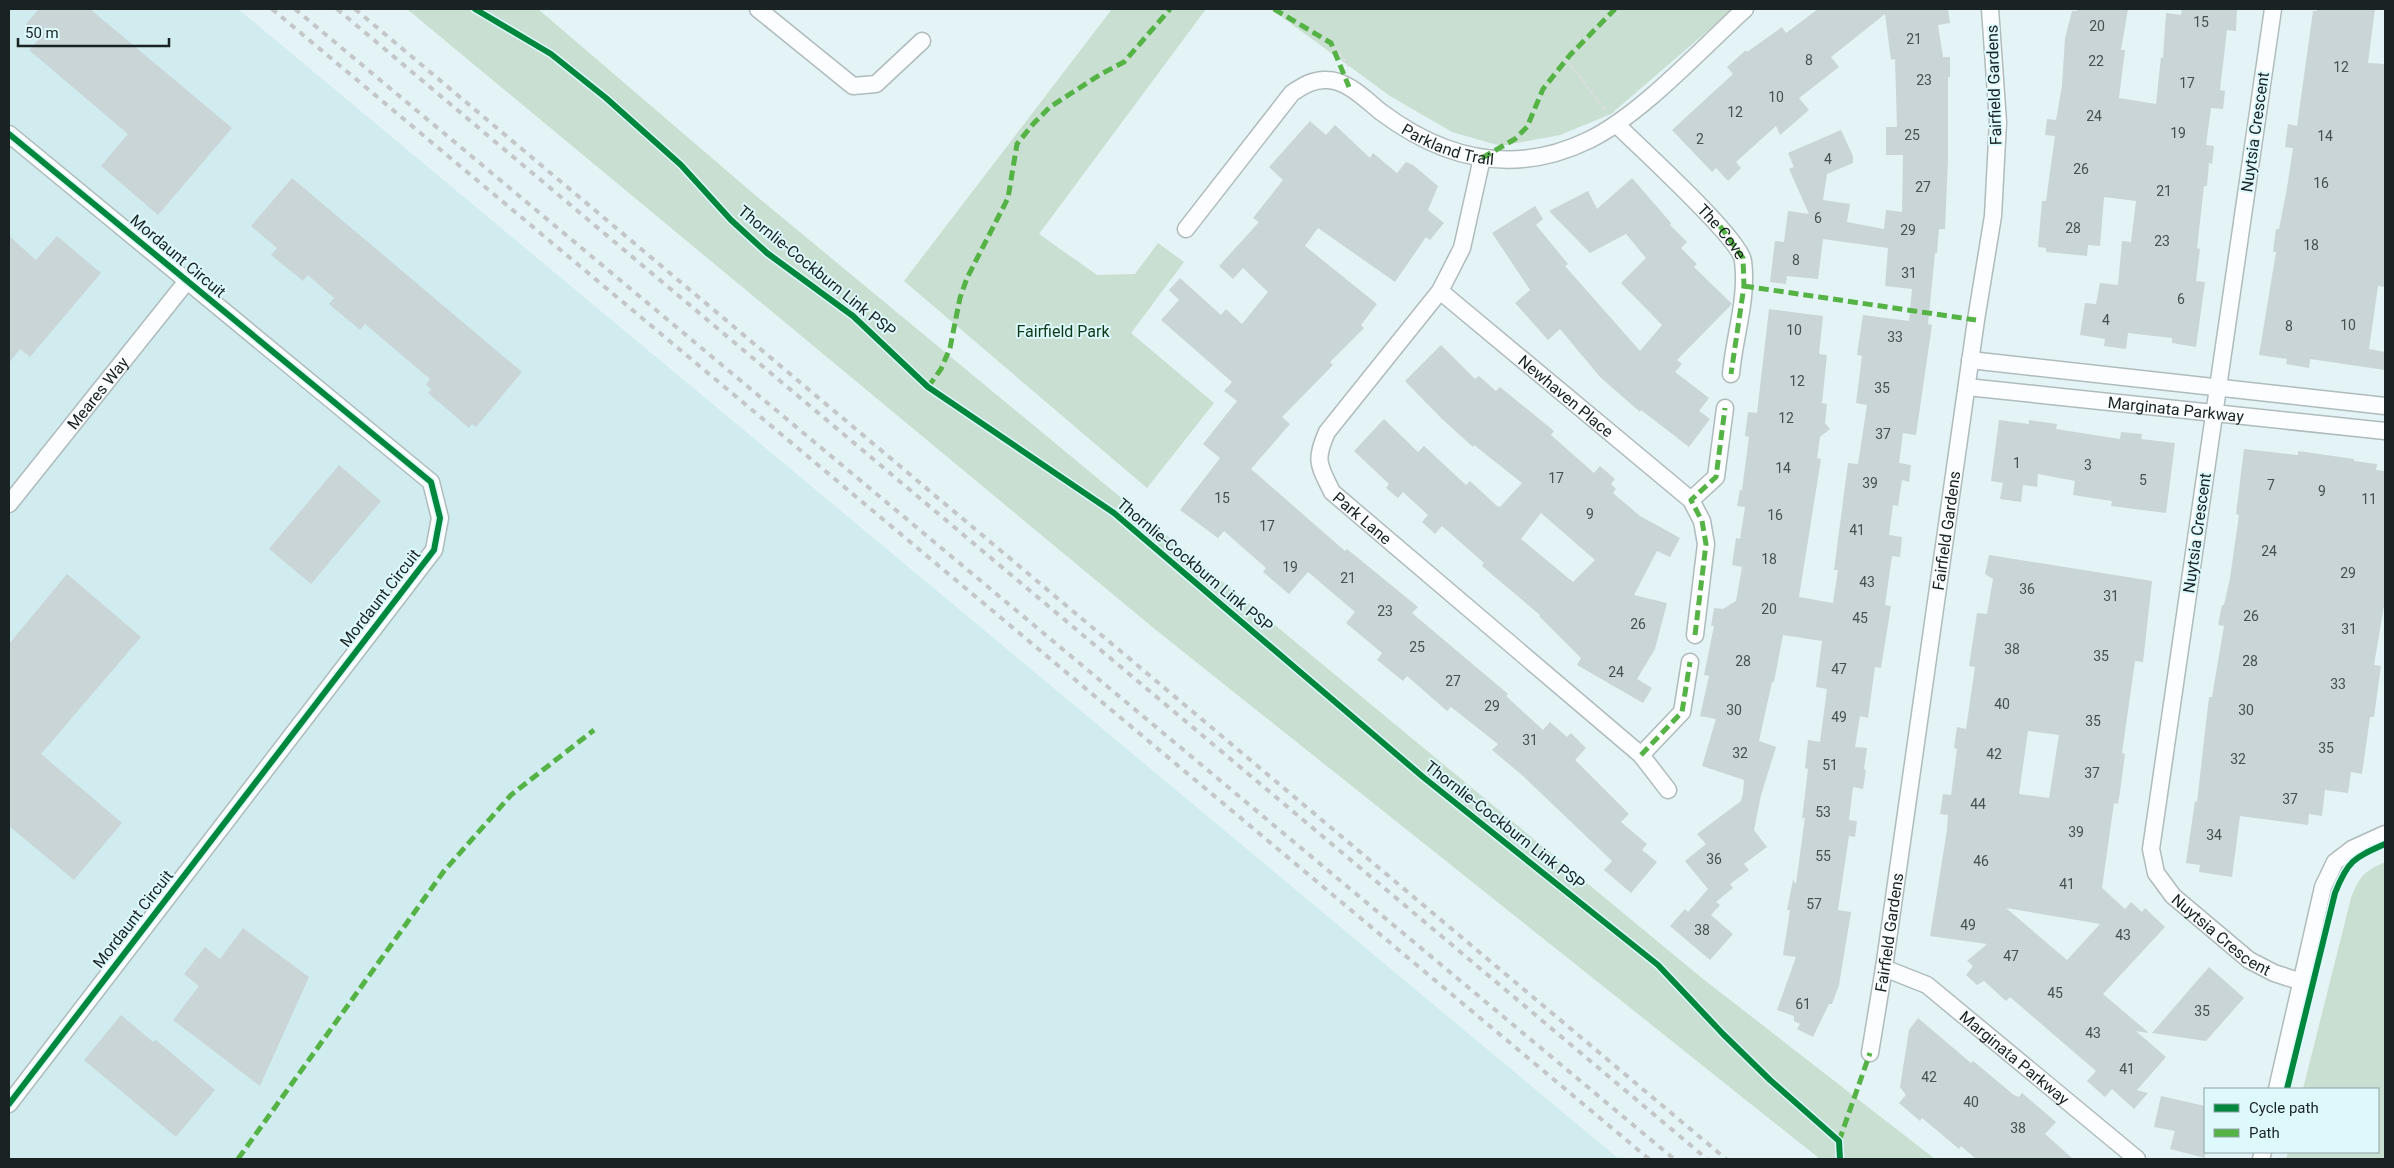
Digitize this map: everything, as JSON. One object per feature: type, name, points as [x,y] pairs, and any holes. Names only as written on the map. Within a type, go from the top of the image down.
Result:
[{"type":"street","points":[[758,9],[853,86],[876,84],[922,41]]},
{"type":"street","name":"Parkland Trail","points":[[1186,229],[1292,93],[1310,82],[1328,79],[1348,87],[1408,130],[1444,149],[1505,161],[1547,156],[1589,140],[1616,124],[1659,88],[1744,9]]},
{"type":"street","name":"Fairfield Gardens","points":[[1870,1053],[1884,968],[1970,360],[1993,216],[1998,113],[1990,9]]},
{"type":"street","name":"Nuytsia Crescent","points":[[2272,9],[2150,849],[2156,873],[2173,896],[2249,960],[2274,973],[2302,982]]},
{"type":"street","name":"The Cove","points":[[1616,124],[1720,226],[1743,258],[1744,286],[1731,374]]},
{"type":"street","name":"Mordaunt Circuit","points":[[9,134],[431,482],[440,518],[434,550],[9,1104]]},
{"type":"street","name":"Park Lane","points":[[1482,158],[1462,248],[1440,291],[1327,432],[1318,453],[1321,471],[1332,492],[1641,755],[1668,790]]},
{"type":"street","name":"Meares Way","points":[[9,504],[187,281]]},
{"type":"street","name":"Newhaven Place","points":[[1440,291],[1691,500],[1702,520],[1706,544],[1695,635]]},
{"type":"street","name":"Marginata Parkway","points":[[1970,360],[2385,406]]},
{"type":"street","name":"Marginata Parkway","points":[[1967,387],[2385,431]]},
{"type":"street","points":[[1691,500],[1716,477],[1725,408]]},
{"type":"street","points":[[1641,755],[1682,712],[1690,662]]},
{"type":"street","points":[[2277,1088],[2324,887],[2335,862],[2352,849],[2385,834]]},
{"type":"street","name":"Marginata Parkway","points":[[1884,968],[1927,985],[2137,1159]]},
{"type":"path","points":[[1566,60],[1616,124]]},
{"type":"shaded area","points":[[9,9],[238,9],[1619,1159],[9,1159]]},
{"type":"green space","points":[[407,9],[538,9],[755,195],[1703,979],[1935,1159],[1820,1159],[1156,630]]},
{"type":"green space","name":"Fairfield Park","points":[[1112,9],[1206,9],[1039,234],[1097,275],[1135,274],[1158,243],[1184,262],[1131,333],[1214,403],[1147,488],[904,281]]},
{"type":"green space","points":[[1271,9],[1733,9],[1611,114],[1560,135],[1501,146],[1452,132],[1390,96]]},
{"type":"green space","points":[[2385,862],[2385,1159],[2286,1159],[2288,1153],[2379,1153],[2379,1088],[2303,1088],[2351,898],[2360,879],[2372,869]]},
{"type":"building","points":[[39,9],[90,9],[232,128],[158,215],[101,166],[128,134],[29,50],[41,37],[26,24]]},
{"type":"building","points":[[1818,9],[1948,9],[1950,23],[1938,25],[1943,57],[1950,57],[1950,77],[1948,77],[1948,161],[1945,229],[1939,229],[1937,253],[1935,253],[1928,324],[1932,325],[1916,435],[1903,433],[1899,463],[1911,465],[1909,482],[1902,480],[1898,506],[1893,505],[1889,535],[1902,537],[1900,557],[1892,556],[1885,605],[1891,606],[1881,668],[1875,667],[1868,718],[1860,716],[1855,747],[1867,748],[1864,769],[1866,770],[1863,789],[1853,787],[1849,820],[1857,821],[1855,837],[1849,836],[1838,910],[1851,912],[1839,985],[1832,1004],[1829,1004],[1813,1037],[1797,1029],[1800,1024],[1794,1021],[1794,1016],[1777,1010],[1796,957],[1783,955],[1790,910],[1787,910],[1793,880],[1796,884],[1805,817],[1802,819],[1808,769],[1805,768],[1808,740],[1820,742],[1827,689],[1816,687],[1822,641],[1783,635],[1774,682],[1772,682],[1759,741],[1776,747],[1761,795],[1754,830],[1767,847],[1744,864],[1749,870],[1730,884],[1733,888],[1716,902],[1720,905],[1711,915],[1733,934],[1710,960],[1670,926],[1685,909],[1688,912],[1708,889],[1685,861],[1706,844],[1697,834],[1741,801],[1743,793],[1744,780],[1702,766],[1716,719],[1700,716],[1709,676],[1704,675],[1714,626],[1711,626],[1714,608],[1723,609],[1736,601],[1742,567],[1732,565],[1736,538],[1740,539],[1745,507],[1737,506],[1740,490],[1742,490],[1749,437],[1745,436],[1748,412],[1757,413],[1769,309],[1823,316],[1819,354],[1827,355],[1822,403],[1827,404],[1825,423],[1830,429],[1820,437],[1817,458],[1821,459],[1799,597],[1833,603],[1838,570],[1834,570],[1848,463],[1858,464],[1867,405],[1856,403],[1862,356],[1857,355],[1863,315],[1909,321],[1912,289],[1885,286],[1888,248],[1823,239],[1818,279],[1787,276],[1786,284],[1770,282],[1775,241],[1784,242],[1788,211],[1809,214],[1789,169],[1794,167],[1788,153],[1841,130],[1853,156],[1853,163],[1827,174],[1823,200],[1850,204],[1847,222],[1884,229],[1886,210],[1902,212],[1903,155],[1886,155],[1886,127],[1897,127],[1895,59],[1891,60],[1885,14],[1831,57],[1839,67],[1799,98],[1809,110],[1780,135],[1776,126],[1736,162],[1741,168],[1728,181],[1716,168],[1712,172],[1672,130],[1733,74],[1727,67],[1746,50],[1747,52],[1782,27],[1786,33]]},
{"type":"building","points":[[2078,9],[2128,9],[2121,50],[2125,50],[2119,98],[2156,104],[2161,57],[2163,58],[2166,13],[2181,15],[2182,9],[2237,9],[2236,31],[2227,30],[2220,90],[2225,91],[2223,109],[2211,108],[2206,145],[2214,146],[2212,164],[2209,163],[2207,186],[2204,186],[2197,248],[2200,249],[2196,281],[2205,282],[2196,347],[2172,343],[2172,338],[2128,333],[2126,349],[2104,346],[2105,339],[2080,335],[2085,303],[2096,304],[2100,283],[2118,285],[2122,241],[2131,242],[2136,201],[2104,197],[2100,246],[2088,245],[2087,256],[2046,252],[2046,248],[2038,247],[2042,201],[2046,201],[2055,136],[2045,135],[2047,119],[2056,120],[2062,86],[2065,38],[2072,11],[2077,11]]},
{"type":"building","points":[[2317,9],[2375,9],[2368,63],[2385,64],[2385,287],[2378,286],[2369,349],[2385,352],[2385,370],[2310,359],[2309,368],[2286,364],[2287,359],[2259,355],[2276,252],[2273,252],[2276,229],[2279,229],[2293,148],[2285,147],[2288,124],[2297,126],[2313,11],[2317,11]]},
{"type":"building","points":[[1310,121],[1326,135],[1335,125],[1370,158],[1373,153],[1397,173],[1406,162],[1413,165],[1438,186],[1428,210],[1444,223],[1430,240],[1426,237],[1395,282],[1318,228],[1305,246],[1377,304],[1361,325],[1364,328],[1330,362],[1333,365],[1282,417],[1290,424],[1251,469],[1345,551],[1347,549],[1418,607],[1412,613],[1508,694],[1506,696],[1543,730],[1550,722],[1567,737],[1571,733],[1586,748],[1575,760],[1629,814],[1621,822],[1647,844],[1642,850],[1657,862],[1631,893],[1604,870],[1612,861],[1523,776],[1492,750],[1498,744],[1451,707],[1447,711],[1407,676],[1403,681],[1377,660],[1382,653],[1346,623],[1355,612],[1308,572],[1289,594],[1263,572],[1266,568],[1224,531],[1218,538],[1180,510],[1220,458],[1203,444],[1237,401],[1224,391],[1232,382],[1161,320],[1179,300],[1169,290],[1180,278],[1221,315],[1226,309],[1242,324],[1268,292],[1243,268],[1233,279],[1219,266],[1259,222],[1253,218],[1283,180],[1269,167]]},
{"type":"building","points":[[292,178],[522,372],[476,427],[472,424],[469,428],[428,393],[431,389],[426,385],[430,379],[365,324],[360,330],[329,304],[334,298],[308,275],[303,281],[271,255],[277,248],[251,226]]},
{"type":"building","points":[[1632,178],[1671,223],[1670,225],[1687,242],[1681,248],[1697,264],[1694,267],[1732,304],[1677,360],[1682,364],[1675,372],[1709,398],[1699,411],[1710,419],[1689,447],[1641,410],[1640,412],[1600,377],[1560,329],[1548,340],[1515,303],[1530,290],[1492,233],[1535,206],[1543,219],[1536,225],[1568,264],[1565,266],[1640,351],[1662,325],[1621,283],[1646,258],[1626,234],[1590,253],[1549,211],[1588,191],[1597,209]]},
{"type":"building","points":[[9,236],[36,260],[57,236],[101,273],[30,357],[20,349],[9,363]]},
{"type":"building","points":[[1441,345],[1475,379],[1479,376],[1496,391],[1500,387],[1554,431],[1551,435],[1594,473],[1600,466],[1615,479],[1611,484],[1616,489],[1613,493],[1640,516],[1680,538],[1670,557],[1657,551],[1634,595],[1667,603],[1655,649],[1637,679],[1652,688],[1643,703],[1577,665],[1581,658],[1540,615],[1482,566],[1484,563],[1442,526],[1435,534],[1422,522],[1428,515],[1403,492],[1398,498],[1386,488],[1389,484],[1354,451],[1384,419],[1418,452],[1424,446],[1466,485],[1470,481],[1497,506],[1500,507],[1522,483],[1474,445],[1473,447],[1405,381]],"holes":[[[1541,513],[1595,560],[1573,582],[1521,539]]]},
{"type":"building","points":[[1999,420],[2029,424],[2029,420],[2057,424],[2056,429],[2120,439],[2121,432],[2142,434],[2141,439],[2175,443],[2166,513],[2111,506],[2112,501],[2073,495],[2075,481],[2038,474],[2037,487],[2023,485],[2021,502],[2000,499],[2003,483],[1991,481]]},
{"type":"building","points":[[2244,449],[2298,455],[2298,451],[2354,459],[2354,461],[2377,464],[2376,470],[2385,471],[2385,600],[2374,665],[2381,666],[2374,717],[2370,717],[2362,774],[2351,772],[2348,793],[2325,790],[2322,816],[2309,814],[2308,825],[2240,816],[2232,877],[2199,872],[2200,865],[2186,863],[2195,801],[2197,802],[2209,697],[2212,697],[2224,626],[2218,625],[2230,578],[2239,515],[2236,514]]},
{"type":"building","points":[[339,465],[381,501],[311,584],[269,549]]},
{"type":"building","points":[[1989,555],[2152,581],[2143,662],[2135,661],[2122,753],[2125,754],[2120,792],[2118,804],[2114,803],[2102,888],[2125,909],[2131,902],[2142,912],[2145,908],[2165,927],[2103,994],[2149,1033],[2136,1031],[2166,1057],[2137,1090],[2148,1093],[2134,1109],[2112,1089],[2105,1097],[2087,1081],[2096,1071],[2010,997],[2006,1001],[1984,981],[1977,985],[1966,975],[1973,966],[1967,961],[1987,944],[1930,936],[1947,830],[1948,815],[1940,814],[1943,794],[1951,795],[1957,749],[1954,748],[1957,727],[1966,729],[1975,667],[1969,666],[1977,613],[1987,614],[1993,579],[1985,574]],"holes":[[[2028,731],[2059,735],[2049,798],[2019,794]],[[2006,908],[2083,921],[2100,924],[2067,960]]]},
{"type":"building","points":[[67,574],[141,637],[41,754],[122,823],[74,880],[9,826],[9,644]]},
{"type":"building","points":[[243,928],[309,977],[260,1086],[173,1020],[199,986],[184,974],[205,947],[220,959]]},
{"type":"building","points":[[2209,967],[2244,998],[2206,1041],[2152,1033]]},
{"type":"building","points":[[121,1015],[153,1042],[156,1040],[215,1090],[176,1137],[84,1060]]},
{"type":"building","points":[[1918,1018],[1971,1063],[1973,1061],[2014,1095],[2019,1097],[2022,1093],[2056,1122],[2045,1134],[2073,1159],[1976,1159],[1961,1146],[1959,1149],[1922,1118],[1920,1121],[1899,1103],[1906,1095],[1900,1087],[1909,1030]]},
{"type":"building","points":[[2161,1096],[2204,1106],[2205,1158],[2170,1149],[2175,1131],[2154,1127]]},
{"type":"railway","points":[[272,9],[1649,1159]]},
{"type":"railway","points":[[295,9],[1674,1159]]},
{"type":"railway","points":[[337,9],[1707,1159]]},
{"type":"railway","points":[[355,9],[1726,1159]]},
{"type":"marked path","points":[[928,387],[941,369],[950,348],[960,298],[967,278],[1008,198],[1017,144],[1050,107],[1101,74],[1124,62],[1170,9]]},
{"type":"marked path","points":[[1274,9],[1331,43],[1349,87]]},
{"type":"marked path","points":[[1482,158],[1515,139],[1527,127],[1543,89],[1570,55],[1615,9]]},
{"type":"marked path","points":[[1720,226],[1743,258],[1744,286],[1731,374]]},
{"type":"marked path","points":[[1744,286],[1976,320]]},
{"type":"marked path","points":[[1695,635],[1706,544],[1702,521],[1691,500],[1716,477],[1725,408]]},
{"type":"marked path","points":[[1641,755],[1682,712],[1690,662]]},
{"type":"marked path","points":[[238,1159],[444,871],[511,795],[594,730]]},
{"type":"marked path","points":[[1839,1141],[1870,1053]]},
{"type":"cycle path","name":"Thornlie-Cockburn Link PSP","points":[[475,9],[551,54],[606,98],[681,165],[731,220],[767,253],[853,316],[928,387],[1114,513],[1423,777],[1658,965],[1723,1034],[1770,1080],[1839,1141],[1840,1159]]},
{"type":"cycle path","points":[[9,134],[431,482],[440,518],[434,550],[9,1104]]},
{"type":"cycle path","points":[[2287,1088],[2335,893],[2344,873],[2353,861],[2385,844]]}]
